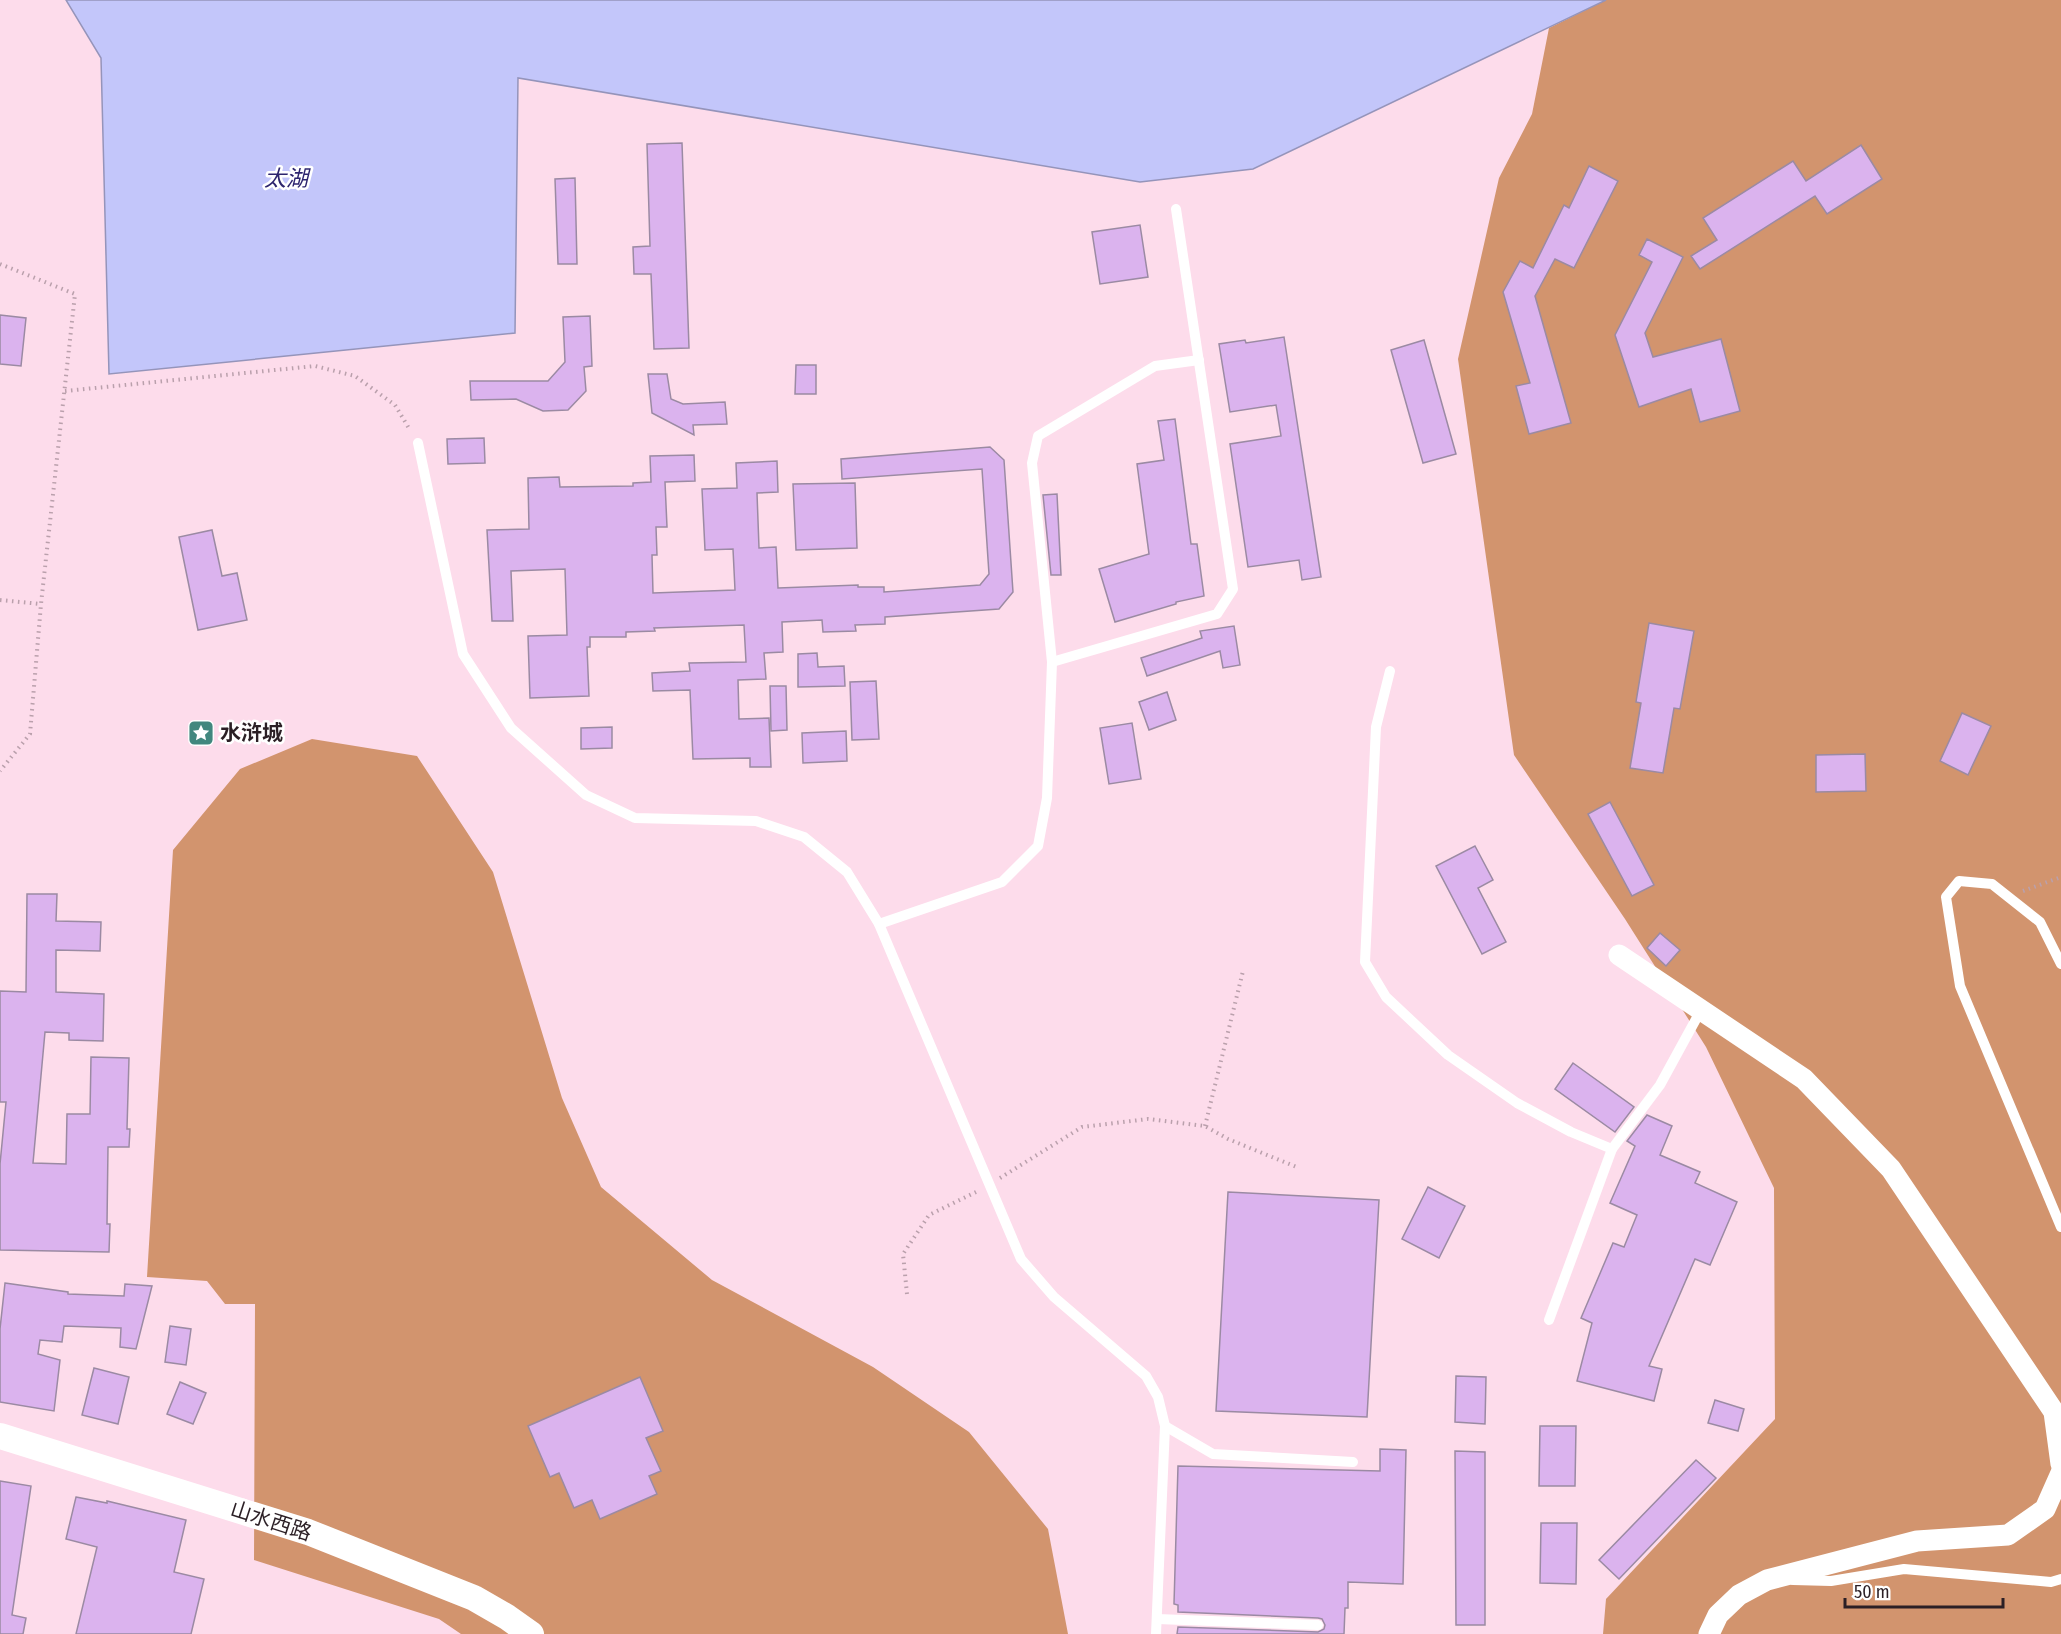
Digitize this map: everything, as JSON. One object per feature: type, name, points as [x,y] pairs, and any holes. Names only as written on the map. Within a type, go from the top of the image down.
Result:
[{"type":"street","points":[[1619,955],[1804,1079],[1892,1169],[2054,1412],[2061,1464]]},
{"type":"street","name":"山水西路","points":[[0,1436],[308,1532],[474,1598],[531,1634]]},
{"type":"street","points":[[1709,1634],[1718,1615],[1740,1595],[1767,1580],[1917,1541],[2008,1535],[2044,1509],[2061,1473]]},
{"type":"lane","points":[[1052,662],[1217,614],[1233,589],[1176,209]]},
{"type":"lane","points":[[879,924],[1002,882],[1038,846],[1047,798],[1052,662],[1032,463],[1038,436],[1155,366],[1199,360]]},
{"type":"lane","points":[[418,443],[463,654],[511,728],[586,795],[635,818],[756,821],[804,837],[847,872],[879,924],[1021,1259],[1054,1297],[1146,1376],[1158,1397],[1165,1426],[1156,1634]]},
{"type":"lane","points":[[1390,671],[1376,727],[1365,962],[1386,997],[1448,1055],[1517,1103],[1572,1132],[1612,1149]]},
{"type":"lane","points":[[2061,964],[2040,922],[1992,884],[1959,880],[1946,897],[1960,986],[2061,1227]]},
{"type":"lane","points":[[1549,1320],[1612,1149],[1660,1085],[1701,1010]]},
{"type":"lane","points":[[1165,1426],[1213,1454],[1353,1462]]},
{"type":"lane","points":[[1767,1580],[1831,1581],[1904,1569],[2051,1582],[2061,1579]]},
{"type":"lane","points":[[1157,1619],[1318,1625]]},
{"type":"path","points":[[0,264],[75,294],[41,604],[30,734],[0,771]]},
{"type":"path","points":[[65,391],[315,366],[355,376],[395,405],[418,443]]},
{"type":"path","points":[[0,600],[41,604]]},
{"type":"path","points":[[2008,897],[2061,877]]},
{"type":"path","points":[[1205,1126],[1243,971]]},
{"type":"path","points":[[907,1294],[903,1254],[929,1215],[989,1185],[1082,1127],[1148,1119],[1205,1126],[1228,1139],[1299,1168]]},
{"type":"shaded area","points":[[1606,0],[2061,0],[2061,1634],[1603,1634],[1606,1599],[1775,1419],[1774,1188],[1706,1047],[1625,919],[1514,755],[1458,359],[1499,178],[1532,114],[1549,28]]},
{"type":"shaded area","points":[[312,739],[417,756],[493,872],[562,1098],[601,1187],[712,1280],[873,1367],[969,1432],[1048,1529],[1068,1634],[461,1634],[439,1619],[254,1560],[255,1304],[225,1304],[207,1281],[147,1277],[173,850],[240,769]]},
{"type":"water","name":"太湖","points":[[66,0],[1606,0],[1253,169],[1140,182],[518,78],[515,333],[109,374],[101,58]]},
{"type":"building","points":[[682,143],[689,348],[654,349],[651,274],[634,274],[633,247],[650,246],[647,144]]},
{"type":"building","points":[[1861,145],[1882,179],[1827,214],[1815,196],[1700,269],[1691,256],[1717,240],[1703,218],[1793,161],[1806,181]]},
{"type":"building","points":[[1589,166],[1618,181],[1574,268],[1555,259],[1535,296],[1571,423],[1529,434],[1516,386],[1530,383],[1503,292],[1520,261],[1533,268],[1564,205],[1569,208]]},
{"type":"building","points":[[575,178],[577,264],[558,264],[555,179]]},
{"type":"building","points":[[1140,225],[1148,277],[1100,284],[1092,232]]},
{"type":"building","points":[[1647,239],[1683,257],[1645,333],[1653,357],[1721,339],[1740,411],[1700,422],[1691,389],[1639,407],[1615,335],[1652,262],[1639,255]]},
{"type":"building","points":[[0,315],[26,318],[21,366],[0,364]]},
{"type":"building","points":[[590,316],[592,366],[584,367],[586,391],[568,410],[543,411],[516,399],[471,400],[470,381],[548,381],[565,362],[563,317]]},
{"type":"building","points":[[1284,337],[1321,577],[1302,580],[1299,560],[1248,567],[1230,444],[1281,436],[1276,405],[1230,412],[1219,344],[1245,340],[1246,343]]},
{"type":"building","points":[[1424,340],[1456,454],[1423,463],[1391,350]]},
{"type":"building","points":[[796,365],[816,365],[816,394],[795,394]]},
{"type":"building","points":[[648,374],[667,374],[671,399],[683,404],[725,402],[727,424],[693,425],[694,435],[652,413]]},
{"type":"building","points":[[1175,419],[1191,544],[1197,544],[1204,596],[1176,602],[1176,604],[1115,622],[1099,569],[1149,554],[1137,464],[1164,460],[1158,421]]},
{"type":"building","points":[[484,438],[485,463],[448,464],[447,439]]},
{"type":"building","points":[[990,447],[1004,460],[1013,592],[999,609],[885,617],[885,624],[855,625],[856,631],[823,632],[822,620],[782,622],[783,652],[764,653],[766,679],[738,680],[739,719],[769,718],[771,767],[750,767],[750,758],[693,759],[690,690],[653,691],[652,673],[690,671],[689,663],[746,662],[744,625],[654,628],[655,631],[626,632],[626,637],[590,637],[590,647],[587,647],[589,696],[530,698],[528,636],[567,635],[565,569],[511,571],[513,621],[492,621],[487,530],[529,529],[528,478],[559,477],[560,487],[633,486],[633,483],[651,482],[650,456],[694,455],[695,481],[665,482],[667,527],[656,527],[657,555],[652,555],[653,593],[735,590],[733,549],[705,550],[702,489],[737,488],[736,463],[777,461],[778,492],[757,493],[759,548],[776,547],[778,588],[858,585],[858,587],[884,587],[884,592],[980,585],[989,574],[982,469],[842,479],[841,459]]},
{"type":"building","points":[[855,483],[857,548],[796,550],[793,484]]},
{"type":"building","points":[[1057,494],[1061,575],[1051,575],[1043,495]]},
{"type":"building","points":[[212,530],[222,576],[237,573],[247,620],[198,630],[179,537]]},
{"type":"building","points":[[1649,623],[1694,631],[1680,709],[1674,708],[1663,773],[1630,768],[1641,703],[1636,702]]},
{"type":"building","points":[[1234,626],[1240,665],[1223,668],[1220,651],[1147,676],[1141,658],[1202,638],[1200,631]]},
{"type":"building","points":[[817,653],[818,667],[844,666],[845,686],[798,687],[798,654]]},
{"type":"building","points":[[876,681],[879,739],[852,740],[850,682]]},
{"type":"building","points":[[770,686],[786,686],[787,730],[771,731]]},
{"type":"building","points":[[1167,692],[1176,720],[1149,730],[1139,702]]},
{"type":"building","points":[[1962,713],[1991,726],[1968,775],[1940,761]]},
{"type":"building","points":[[1132,723],[1141,779],[1109,784],[1100,728]]},
{"type":"building","points":[[612,727],[612,748],[581,749],[581,728]]},
{"type":"building","points":[[846,731],[847,761],[803,763],[802,733]]},
{"type":"building","points":[[1865,754],[1866,791],[1816,792],[1816,755]]},
{"type":"building","points":[[1610,802],[1654,885],[1632,896],[1588,814]]},
{"type":"building","points":[[1475,846],[1493,880],[1478,888],[1506,942],[1482,954],[1436,866]]},
{"type":"building","points":[[27,894],[57,894],[56,921],[101,922],[100,951],[56,950],[56,992],[104,994],[103,1041],[69,1040],[69,1033],[45,1032],[33,1163],[66,1164],[67,1114],[90,1114],[91,1057],[129,1058],[127,1129],[130,1129],[129,1147],[108,1147],[109,1252],[0,1250],[0,1164],[6,1102],[0,1102],[0,991],[26,992]]},
{"type":"building","points":[[1660,933],[1680,950],[1666,966],[1647,948]]},
{"type":"building","points":[[1573,1063],[1634,1107],[1615,1132],[1555,1089]]},
{"type":"building","points":[[1647,1115],[1672,1126],[1660,1155],[1700,1172],[1695,1183],[1737,1202],[1710,1265],[1695,1259],[1649,1366],[1662,1369],[1654,1401],[1577,1381],[1592,1323],[1581,1318],[1613,1243],[1624,1247],[1637,1215],[1610,1203],[1635,1146],[1627,1141]]},
{"type":"building","points":[[1428,1187],[1465,1206],[1439,1258],[1402,1239]]},
{"type":"building","points":[[1228,1192],[1379,1200],[1367,1417],[1216,1411]]},
{"type":"building","points":[[5,1283],[68,1292],[68,1294],[124,1296],[125,1284],[152,1286],[136,1349],[120,1347],[121,1328],[64,1326],[62,1342],[40,1340],[38,1354],[60,1360],[54,1411],[0,1402],[0,1329]]},
{"type":"building","points":[[170,1326],[191,1329],[186,1365],[165,1362]]},
{"type":"building","points":[[94,1368],[129,1377],[118,1424],[82,1415]]},
{"type":"building","points":[[1456,1376],[1486,1377],[1485,1424],[1455,1422]]},
{"type":"building","points":[[640,1377],[663,1431],[646,1438],[661,1471],[649,1476],[657,1494],[600,1519],[592,1500],[574,1508],[559,1473],[550,1477],[528,1426]]},
{"type":"building","points":[[180,1382],[206,1393],[193,1424],[167,1414]]},
{"type":"building","points":[[1715,1400],[1744,1409],[1738,1431],[1708,1423]]},
{"type":"building","points":[[1540,1426],[1576,1426],[1575,1486],[1539,1486]]},
{"type":"building","points":[[1380,1449],[1406,1450],[1403,1584],[1348,1582],[1348,1608],[1345,1608],[1344,1634],[1177,1634],[1178,1627],[1318,1632],[1324,1629],[1325,1625],[1322,1619],[1318,1618],[1178,1612],[1178,1605],[1174,1604],[1178,1466],[1380,1471]]},
{"type":"building","points":[[1455,1451],[1485,1452],[1485,1625],[1456,1625]]},
{"type":"building","points":[[1696,1460],[1716,1478],[1619,1579],[1599,1560]]},
{"type":"building","points":[[0,1481],[31,1486],[12,1615],[26,1618],[23,1634],[0,1634]]},
{"type":"building","points":[[76,1497],[107,1503],[107,1501],[186,1520],[174,1572],[204,1579],[191,1634],[76,1634],[97,1547],[66,1539]]},
{"type":"building","points":[[1541,1523],[1577,1523],[1576,1584],[1540,1583]]},
{"type":"place","name":"水浒城","points":[[201,733]]}]
